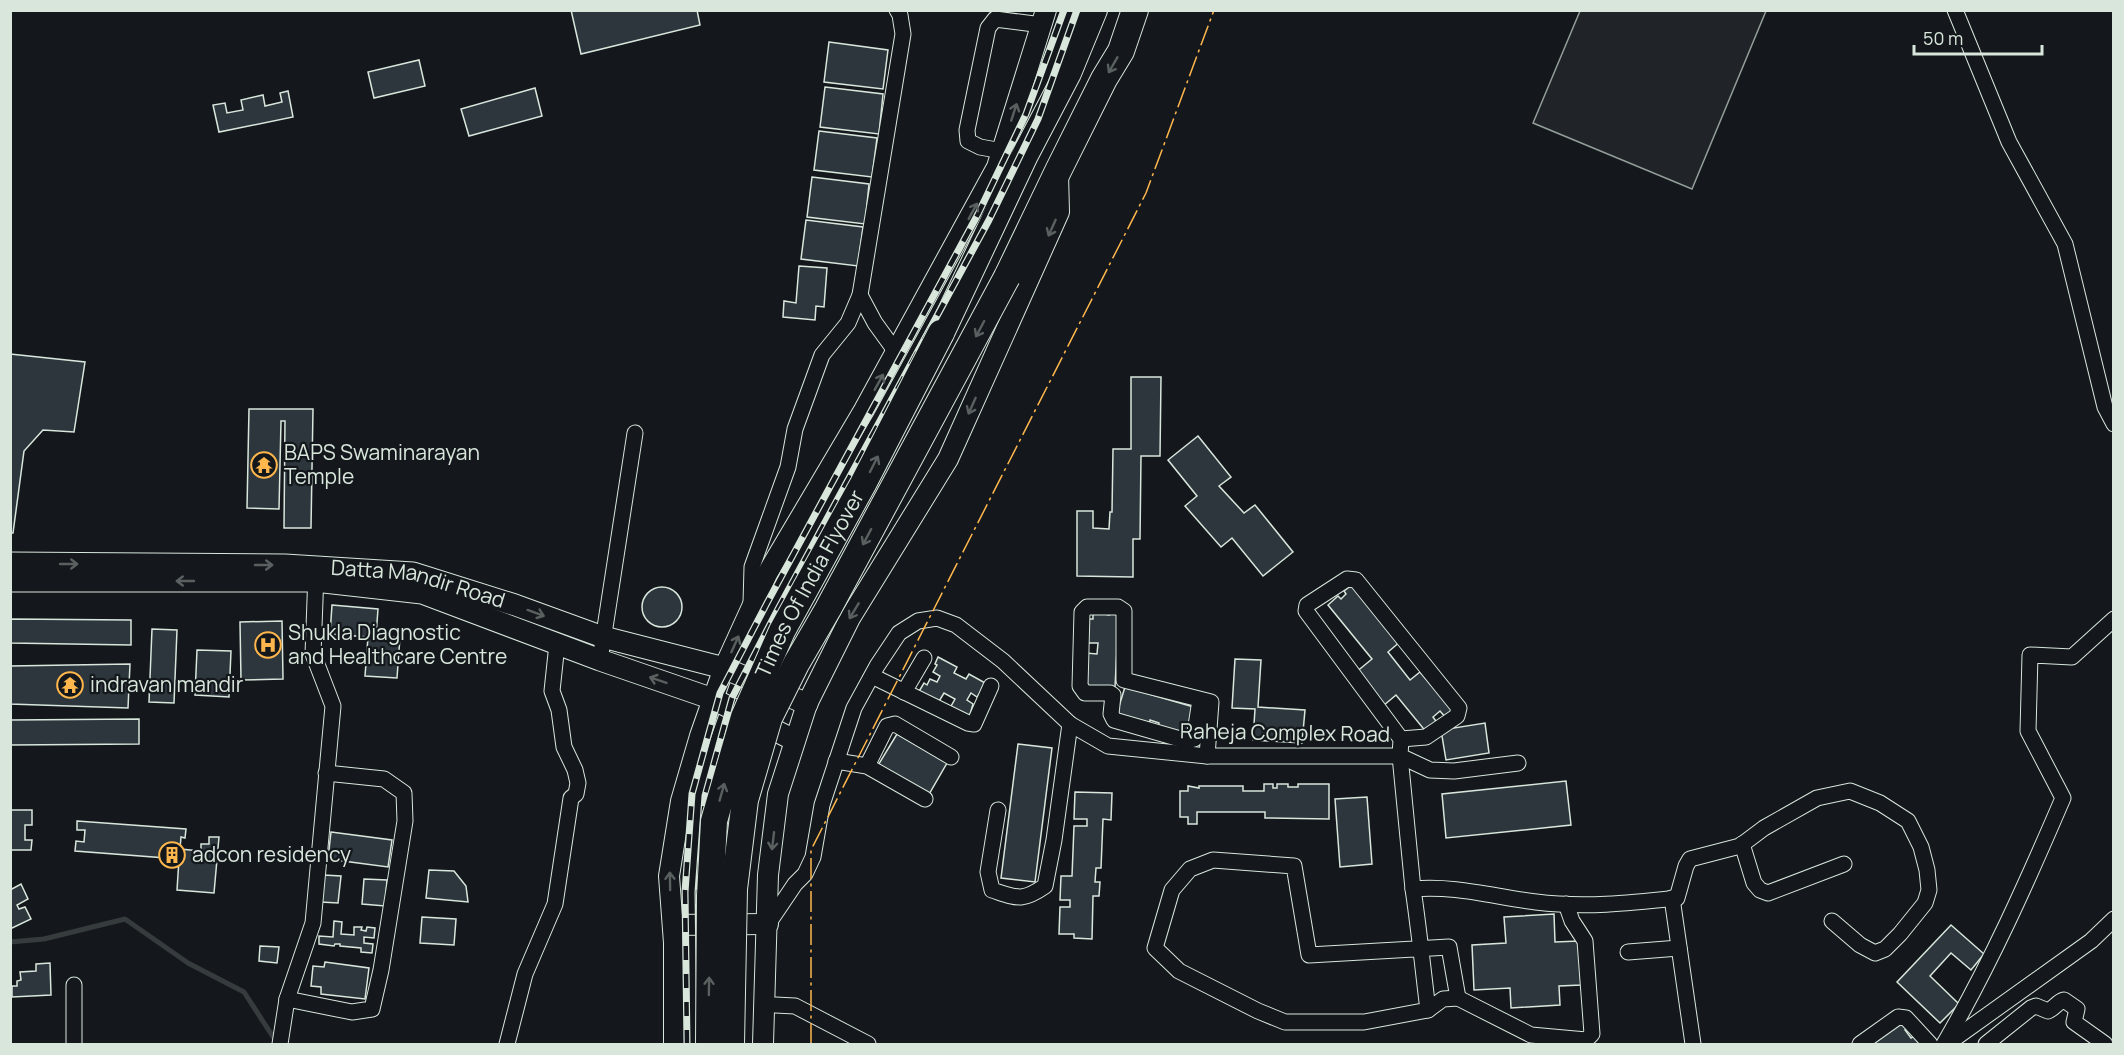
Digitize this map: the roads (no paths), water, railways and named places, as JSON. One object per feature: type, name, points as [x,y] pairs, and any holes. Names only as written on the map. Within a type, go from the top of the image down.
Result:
[{"type":"highway","name":"Times Of India Flyover","points":[[709,1044],[710,896],[714,821],[744,717],[783,631],[811,583],[941,333],[974,263],[1008,158],[1068,73],[1094,10]]},
{"type":"highway","name":"Times Of India Flyover","points":[[731,1044],[734,890],[745,800],[769,718],[796,664],[1007,277],[1104,79],[1121,51],[1135,10]]},
{"type":"main road","name":"Datta Mandir Road","points":[[10,563],[285,565],[316,574],[422,593],[600,660],[713,699],[794,740]]},
{"type":"main road","name":"Datta Mandir Road","points":[[10,581],[413,573],[515,605],[603,637],[724,668],[807,704]]},
{"type":"street","points":[[751,609],[752,567],[788,467],[795,429],[822,355],[849,323],[860,295],[903,34],[897,10]]},
{"type":"street","points":[[1955,10],[2009,142],[2065,244],[2105,407],[2114,424]]},
{"type":"street","points":[[674,1044],[673,925],[669,876],[681,801],[700,736],[724,668],[767,574],[1008,158],[1044,18],[995,19],[988,28],[967,130],[968,141],[1008,158]]},
{"type":"street","points":[[763,1044],[768,875],[778,794],[794,740],[807,704],[850,618],[948,459],[1059,212],[1058,171]]},
{"type":"street","points":[[860,295],[896,352]]},
{"type":"street","points":[[600,660],[635,433]]},
{"type":"street","points":[[280,1044],[287,999],[313,923],[333,706],[313,654],[316,574]]},
{"type":"street","points":[[1401,739],[1426,737],[1457,716],[1459,708],[1356,580],[1347,579],[1307,605],[1306,611],[1401,739],[1400,756],[1430,770],[1454,771],[1518,763]]},
{"type":"street","points":[[1113,695],[1085,693],[1080,686],[1082,612],[1087,607],[1118,607],[1124,611],[1124,680],[1113,695],[1111,714],[1113,720],[1187,741],[1194,739],[1200,700]]},
{"type":"street","name":"Raheja Complex Road","points":[[768,924],[795,884],[805,874],[813,857],[822,805],[854,708],[899,633],[918,621],[937,618],[956,625],[1004,661],[1070,724],[1108,746],[1207,756],[1400,756],[1428,1010]]},
{"type":"street","points":[[1955,1042],[1966,1006],[2020,898],[2063,798],[2028,730],[2030,655],[2072,657],[2114,620]]},
{"type":"street","points":[[507,1044],[525,974],[555,903],[572,798],[576,794],[578,783],[575,770],[564,747],[559,710],[552,692],[557,644]]},
{"type":"street","points":[[904,692],[924,658]]},
{"type":"street","points":[[872,676],[974,724],[991,686]]},
{"type":"street","points":[[1124,680],[1211,702],[1207,756]]},
{"type":"street","points":[[867,766],[887,726],[895,724],[951,757]]},
{"type":"street","points":[[998,810],[988,872],[992,890],[1016,897],[1030,896],[1045,886],[1054,840],[1070,724]]},
{"type":"street","points":[[836,762],[867,766],[925,800]]},
{"type":"street","points":[[287,999],[352,1012],[372,1009],[381,970],[393,882],[405,821],[404,793],[384,780],[326,773]]},
{"type":"street","points":[[1413,889],[1455,890],[1538,903],[1600,906],[1677,898],[1689,859],[1742,844],[1764,828],[1817,798],[1850,791],[1880,803],[1908,821],[1921,847],[1929,890],[1925,903],[1885,949],[1875,953],[1860,945],[1832,921]]},
{"type":"street","points":[[1742,844],[1754,883],[1760,890],[1768,892],[1844,864]]},
{"type":"street","points":[[1458,998],[1449,947],[1309,955],[1294,866],[1213,860],[1190,869],[1172,890],[1155,948],[1179,971],[1285,1022],[1364,1022],[1428,1010],[1443,999],[1458,998],[1531,1035],[1586,1040],[1592,1034],[1584,941],[1572,921],[1566,904]]},
{"type":"street","points":[[1672,898],[1693,1044]]},
{"type":"street","points":[[1955,1042],[2091,941],[2114,919]]},
{"type":"street","points":[[673,925],[768,924]]},
{"type":"street","points":[[768,924],[780,952],[773,1044]]},
{"type":"street","points":[[1628,952],[1679,948]]},
{"type":"street","points":[[74,985],[74,1044]]},
{"type":"street","points":[[1986,1044],[2031,1008],[2036,1006],[2048,1011],[2064,1000],[2077,1009],[2074,1022],[2105,1044]]},
{"type":"street","points":[[2005,1003],[2019,1017]]},
{"type":"street","points":[[775,1005],[795,1006],[868,1044]]},
{"type":"street","points":[[1860,1044],[1898,1017],[1906,1018],[1930,1044]]},
{"type":"waterway","points":[[10,942],[44,939],[125,919],[188,963],[244,992],[277,1043]]},
{"type":"railway","points":[[687,1044],[685,892],[692,794],[720,693],[978,214],[1026,114],[1064,10]]},
{"type":"railway","points":[[700,1044],[698,892],[705,796],[732,698],[989,220],[1038,119],[1077,10]]},
{"type":"place","name":"BAPS Swaminarayan Temple","points":[[264,465]]},
{"type":"place","name":"Shukla Diagnostic and Healthcare Centre","points":[[268,645]]},
{"type":"place","name":"indravan mandir","points":[[70,685]]},
{"type":"place","name":"adcon residency","points":[[172,855]]}]
